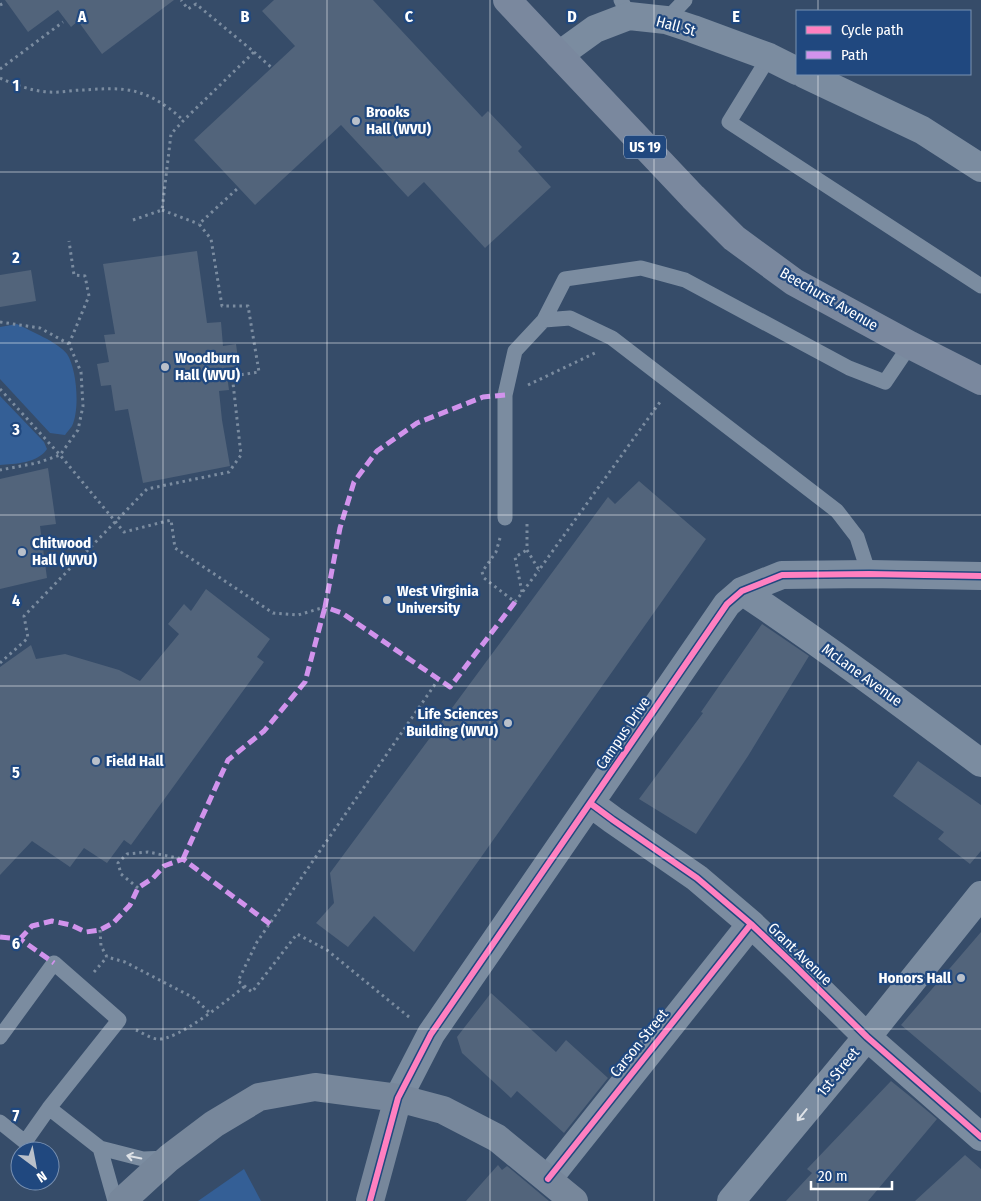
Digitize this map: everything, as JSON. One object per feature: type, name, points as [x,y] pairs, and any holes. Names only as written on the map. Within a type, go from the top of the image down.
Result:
[{"type":"main road","name":"Beechurst Avenue","points":[[507,0],[686,190],[734,238],[794,282],[981,381]]},
{"type":"street","name":"Hall St","points":[[559,55],[625,8],[693,29],[769,57],[796,70]]},
{"type":"street","points":[[806,75],[922,130],[981,168]]},
{"type":"street","name":"Campus Drive","points":[[398,1098],[431,1034],[727,604],[742,591],[782,575],[981,576]]},
{"type":"street","name":"McLane Avenue","points":[[742,591],[780,616],[981,763]]},
{"type":"street","name":"Grant Avenue","points":[[590,803],[697,878],[751,924],[866,1037],[981,1137]]},
{"type":"street","name":"1st Street","points":[[731,1201],[981,895]]},
{"type":"street","name":"Carson Street","points":[[548,1179],[751,924]]},
{"type":"street","points":[[122,1201],[169,1158],[214,1124],[259,1097],[315,1087],[398,1098],[443,1110],[497,1138],[574,1201]]},
{"type":"street","points":[[370,1201],[398,1098]]},
{"type":"lane","points":[[666,20],[685,0]]},
{"type":"lane","points":[[769,57],[729,122],[981,286]]},
{"type":"lane","points":[[505,518],[505,395],[515,351],[544,320],[565,279],[641,268],[685,280],[849,368],[885,382],[910,345]]},
{"type":"lane","points":[[544,320],[570,318],[612,338],[837,511],[857,537],[869,574]]},
{"type":"lane","points":[[0,1037],[54,963],[118,1020],[49,1108],[25,1142],[0,1122]]},
{"type":"lane","points":[[49,1108],[100,1148],[144,1159],[169,1158]]},
{"type":"lane","points":[[100,1148],[115,1201]]},
{"type":"path","points":[[181,0],[188,9],[196,4]]},
{"type":"path","points":[[194,0],[196,4],[272,68]]},
{"type":"path","points":[[0,5],[4,3]]},
{"type":"path","points":[[0,69],[63,22]]},
{"type":"path","points":[[162,210],[171,134],[254,52]]},
{"type":"path","points":[[0,78],[27,88],[49,92],[119,90],[137,92],[159,102],[184,120]]},
{"type":"path","points":[[199,224],[238,188]]},
{"type":"path","points":[[0,663],[28,638],[24,616],[147,489],[229,472],[241,455],[233,376],[259,372],[248,306],[222,306],[211,238],[199,224],[162,210],[133,220]]},
{"type":"path","points":[[69,241],[74,275],[85,276],[89,296],[69,344]]},
{"type":"path","points":[[0,322],[40,328],[69,344],[82,372],[83,406],[78,430],[60,455],[37,463],[0,470]]},
{"type":"path","points":[[524,387],[599,351],[612,338]]},
{"type":"path","points":[[496,552],[482,572],[484,578],[515,602],[673,384]]},
{"type":"path","points":[[0,389],[60,455],[124,532],[170,520],[175,548],[274,613],[298,615],[325,607]]},
{"type":"path","points":[[527,522],[528,550],[539,570]]},
{"type":"path","points":[[522,593],[515,557],[528,550]]},
{"type":"path","points":[[431,1034],[328,950],[297,934],[252,992],[238,981],[257,942],[438,680]]},
{"type":"path","points":[[138,888],[121,874],[118,863],[127,854],[148,852],[183,859]]},
{"type":"path","points":[[100,930],[101,946],[107,957],[125,962],[194,998],[210,1013]]},
{"type":"path","points":[[118,1020],[149,1036],[158,1039],[168,1037],[210,1013],[245,986]]},
{"type":"shaded area","points":[[17,324],[44,337],[67,354],[73,369],[77,400],[72,426],[65,435],[50,433],[0,379],[0,327]]},
{"type":"shaded area","points":[[0,396],[44,442],[47,449],[43,454],[26,462],[0,465]]},
{"type":"shaded area","points":[[244,1169],[261,1201],[198,1201]]},
{"type":"building","points":[[5,0],[174,0],[102,54],[78,21],[71,27],[58,10],[28,32]]},
{"type":"building","name":"Brooks Hall (WVU)","points":[[274,0],[373,0],[482,117],[488,111],[522,147],[518,151],[551,187],[485,248],[424,182],[408,197],[341,125],[255,205],[194,140],[295,46],[262,11]]},
{"type":"building","name":"Woodburn Hall (WVU)","points":[[197,251],[207,323],[221,322],[223,346],[236,344],[239,366],[226,368],[229,390],[219,391],[230,466],[143,483],[128,409],[115,411],[111,385],[101,386],[97,364],[109,362],[104,335],[115,334],[103,264]]},
{"type":"building","points":[[31,270],[36,301],[0,307],[0,275]]},
{"type":"building","name":"Chitwood Hall (WVU)","points":[[48,468],[56,524],[40,526],[47,578],[0,589],[0,479]]},
{"type":"building","name":"Life Sciences Building (WVU)","points":[[639,481],[706,539],[414,952],[374,916],[348,947],[316,923],[334,903],[330,873],[608,497],[615,504]]},
{"type":"building","name":"Field Hall","points":[[206,589],[270,639],[257,657],[264,662],[131,845],[124,840],[107,863],[84,848],[70,867],[32,841],[0,875],[0,667],[31,645],[36,659],[65,654],[119,670],[140,681],[179,634],[168,624],[184,604],[191,611]]},
{"type":"building","points":[[762,624],[809,656],[748,756],[696,834],[639,799],[703,713],[701,712]]},
{"type":"building","points":[[918,761],[981,805],[981,851],[970,864],[938,839],[944,832],[893,796]]},
{"type":"building","name":"Honors Hall","points":[[981,932],[981,1093],[901,1025]]},
{"type":"building","points":[[491,993],[556,1052],[566,1040],[608,1078],[564,1133],[517,1091],[511,1098],[462,1053],[457,1037]]},
{"type":"building","points":[[891,1081],[937,1119],[868,1201],[786,1201],[812,1173],[807,1169]]},
{"type":"building","points":[[965,1155],[981,1169],[981,1201],[915,1201]]},
{"type":"building","points":[[498,1165],[502,1170],[507,1166],[549,1201],[466,1201]]},
{"type":"marked path","points":[[505,395],[483,397],[417,423],[377,451],[354,482],[340,528],[325,607],[342,613],[450,687],[515,602]]},
{"type":"marked path","points":[[183,859],[228,760],[264,731],[305,682],[325,607]]},
{"type":"marked path","points":[[20,939],[32,926],[52,921],[71,925],[86,932],[100,930],[113,923],[130,905],[138,888],[153,878],[164,866],[183,859],[270,924]]},
{"type":"marked path","points":[[0,937],[20,939],[54,963]]},
{"type":"cycle path","points":[[370,1201],[398,1098],[431,1034],[727,604],[742,591],[782,575],[981,576]]},
{"type":"cycle path","points":[[590,803],[697,878],[751,924],[867,1037],[981,1137]]},
{"type":"cycle path","points":[[548,1179],[751,924]]},
{"type":"place","name":"Brooks Hall (WVU)","points":[[356,121]]},
{"type":"place","name":"Woodburn Hall (WVU)","points":[[165,367]]},
{"type":"place","name":"Chitwood Hall (WVU)","points":[[22,552]]},
{"type":"place","name":"West Virginia University","points":[[387,600]]},
{"type":"place","name":"Life Sciences Building (WVU)","points":[[508,723]]},
{"type":"place","name":"Field Hall","points":[[96,761]]},
{"type":"place","name":"Honors Hall","points":[[961,978]]}]
